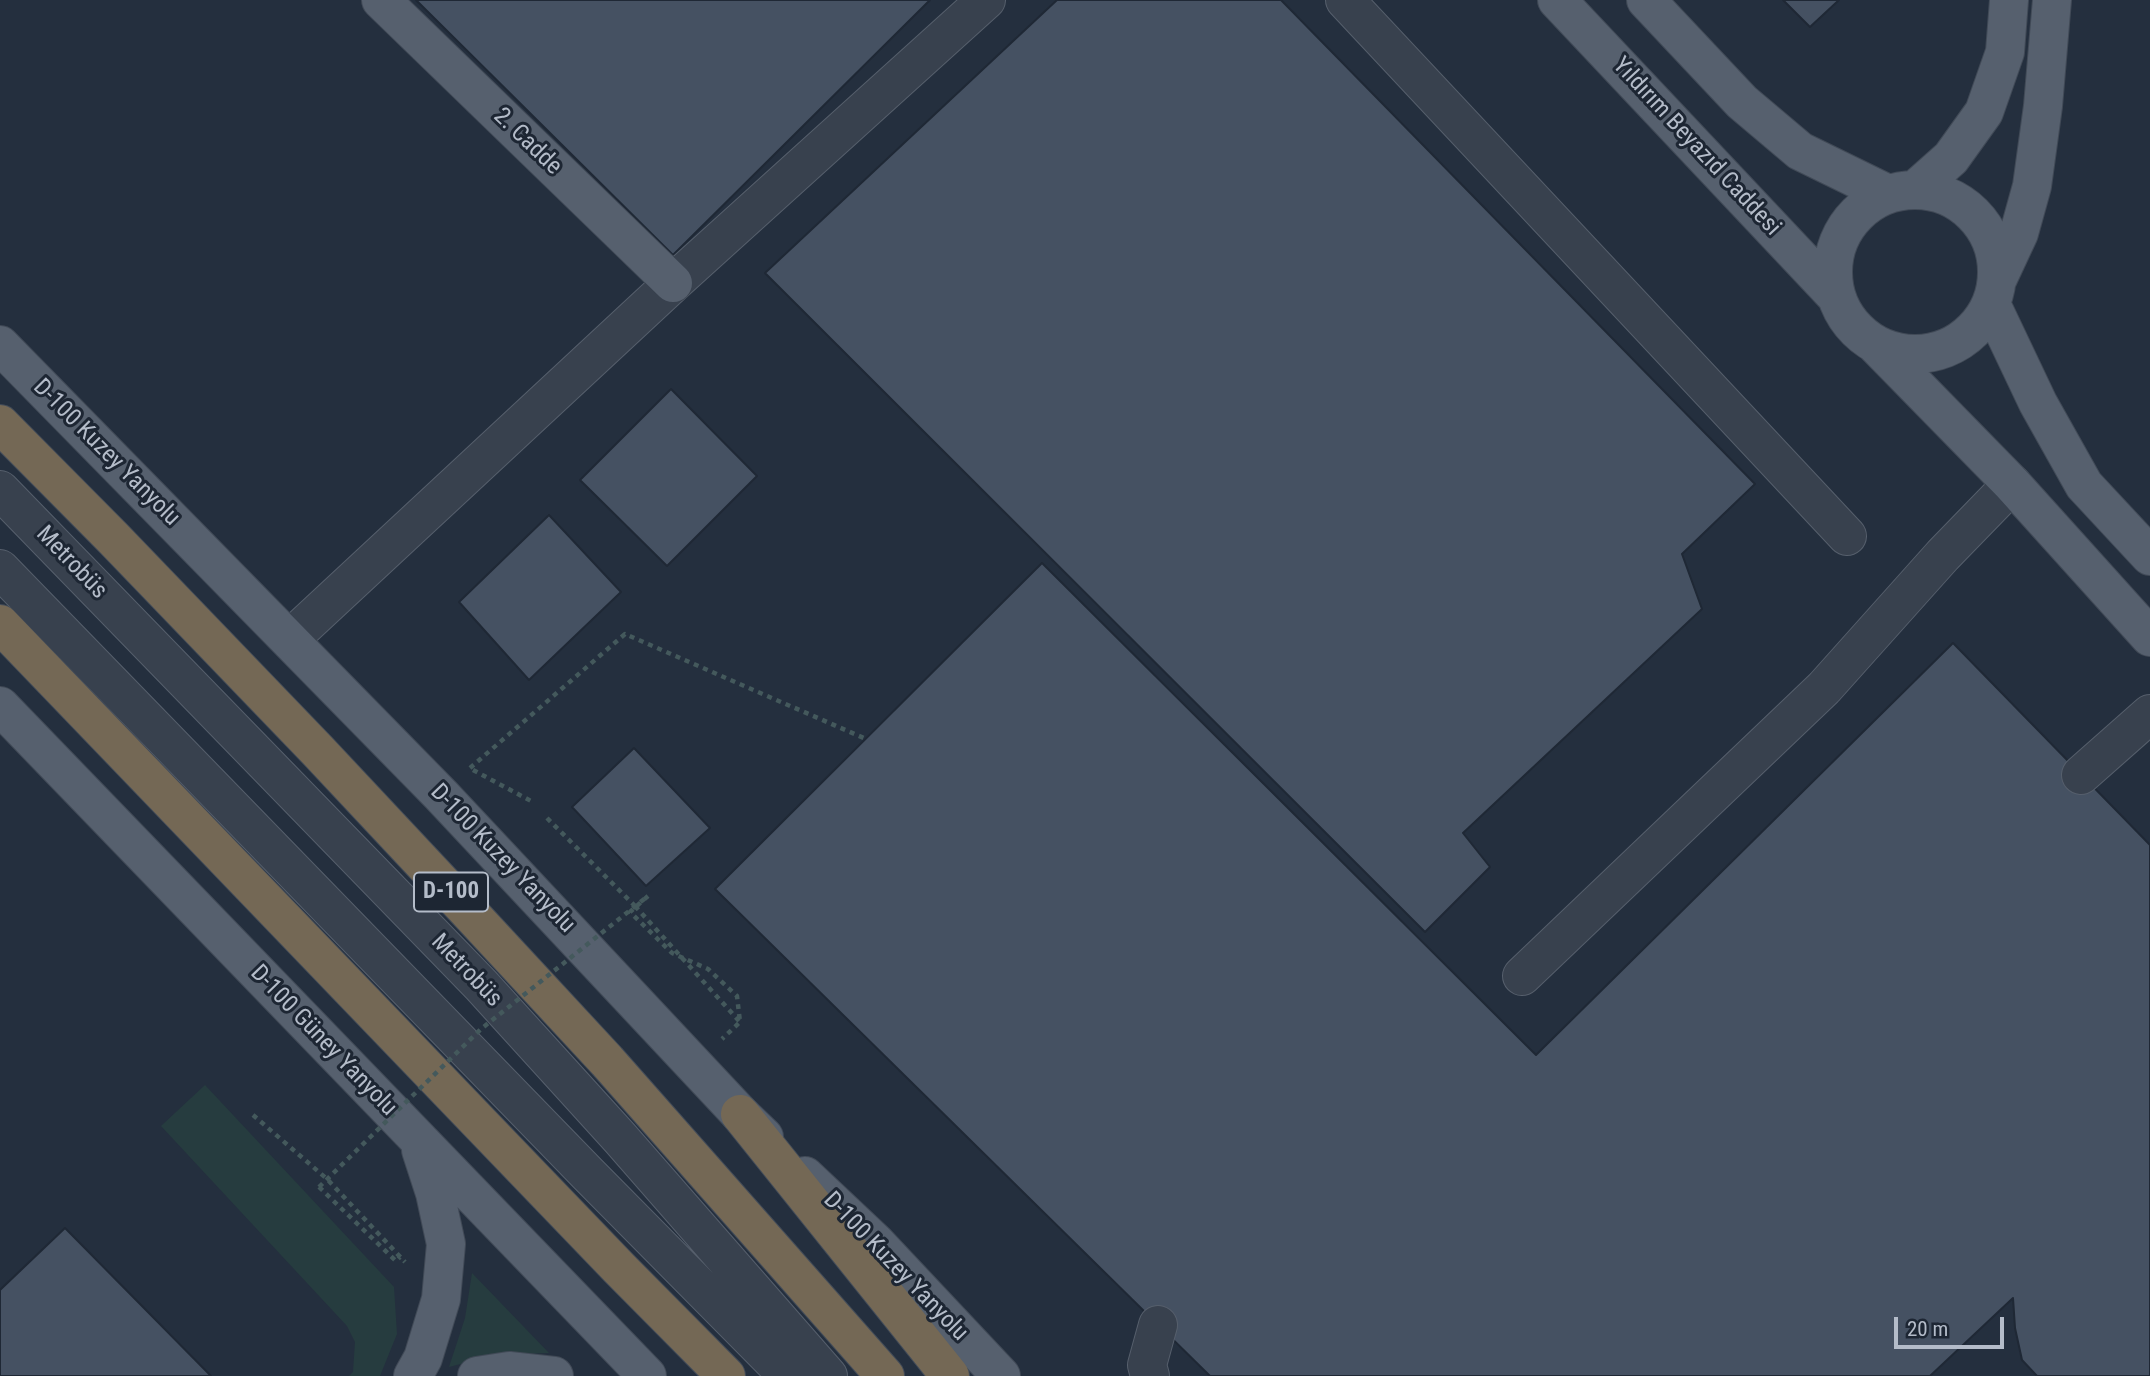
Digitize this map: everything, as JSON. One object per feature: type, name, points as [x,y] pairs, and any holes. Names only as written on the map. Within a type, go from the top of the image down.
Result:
[{"type":"highway","name":"D-100","points":[[0,424],[318,751],[467,910],[607,1061],[885,1376]]},
{"type":"highway","points":[[0,624],[726,1376]]},
{"type":"highway","points":[[740,1114],[950,1376]]},
{"type":"main road","name":"2. Cadde","points":[[381,0],[673,283]]},
{"type":"main road","name":"Yıldırım Beyazıd Caddesi","points":[[1557,0],[1834,294]]},
{"type":"main road","points":[[1646,0],[1742,103],[1800,151],[1902,192],[1941,194],[1965,207],[1984,226],[1995,251],[1994,291],[2038,402],[2084,485],[2150,555]]},
{"type":"main road","points":[[2009,0],[2005,52],[1984,112],[1951,158],[1902,192],[1868,205],[1851,221],[1839,241],[1833,263],[1834,294],[1855,327],[1874,343],[2012,484],[2150,637]]},
{"type":"main road","points":[[1874,343],[1903,353],[1930,352],[1955,344],[1977,327],[2019,233],[2032,186],[2043,106],[2052,0]]},
{"type":"main road","name":"D-100 Kuzey Yanyolu","points":[[0,345],[290,639],[548,908],[740,1114],[875,1242],[1000,1376]]},
{"type":"main road","name":"D-100 Güney Yanyolu","points":[[0,706],[647,1376]]},
{"type":"main road","points":[[413,1376],[423,1358],[441,1299],[446,1244],[435,1193],[419,1141]]},
{"type":"main road","points":[[477,1376],[509,1371],[554,1376]]},
{"type":"street","points":[[290,639],[673,283],[986,0]]},
{"type":"street","points":[[1345,0],[1847,536]]},
{"type":"street","points":[[1522,976],[1824,688],[1943,555],[2012,484]]},
{"type":"street","name":"Metrobüs","points":[[0,490],[481,985],[620,1138],[828,1376]]},
{"type":"street","points":[[0,569],[788,1376]]},
{"type":"street","points":[[2081,775],[2150,714]]},
{"type":"street","points":[[1150,1376],[1147,1365],[1158,1325]]},
{"type":"path","points":[[470,768],[625,634],[866,738]]},
{"type":"path","points":[[253,1115],[327,1179],[400,1257],[396,1261],[319,1187],[327,1179],[481,1029],[635,906],[648,896],[630,912],[671,953],[708,969],[737,996],[740,1022],[635,906],[547,818]]},
{"type":"green space","points":[[205,1085],[394,1287],[397,1334],[380,1376],[349,1376],[353,1372],[355,1342],[347,1326],[161,1126]]},
{"type":"green space","points":[[472,1273],[549,1353],[495,1355],[449,1367],[465,1318]]},
{"type":"building","points":[[416,0],[930,0],[673,255]]},
{"type":"building","points":[[1057,0],[1281,0],[1755,484],[1682,554],[1702,609],[1463,833],[1490,867],[1425,932],[765,273]]},
{"type":"building","points":[[1783,0],[1839,0],[1810,27]]},
{"type":"building","points":[[671,389],[757,476],[667,566],[580,480]]},
{"type":"building","points":[[549,515],[621,592],[529,680],[459,602]]},
{"type":"building","points":[[1042,563],[1536,1055],[1953,643],[2150,845],[2150,1376],[2037,1376],[2022,1360],[2015,1328],[2013,1298],[1930,1376],[1210,1376],[715,889]]},
{"type":"building","points":[[634,748],[710,828],[646,886],[572,807]]},
{"type":"building","points":[[65,1228],[211,1376],[0,1376],[0,1290]]}]
